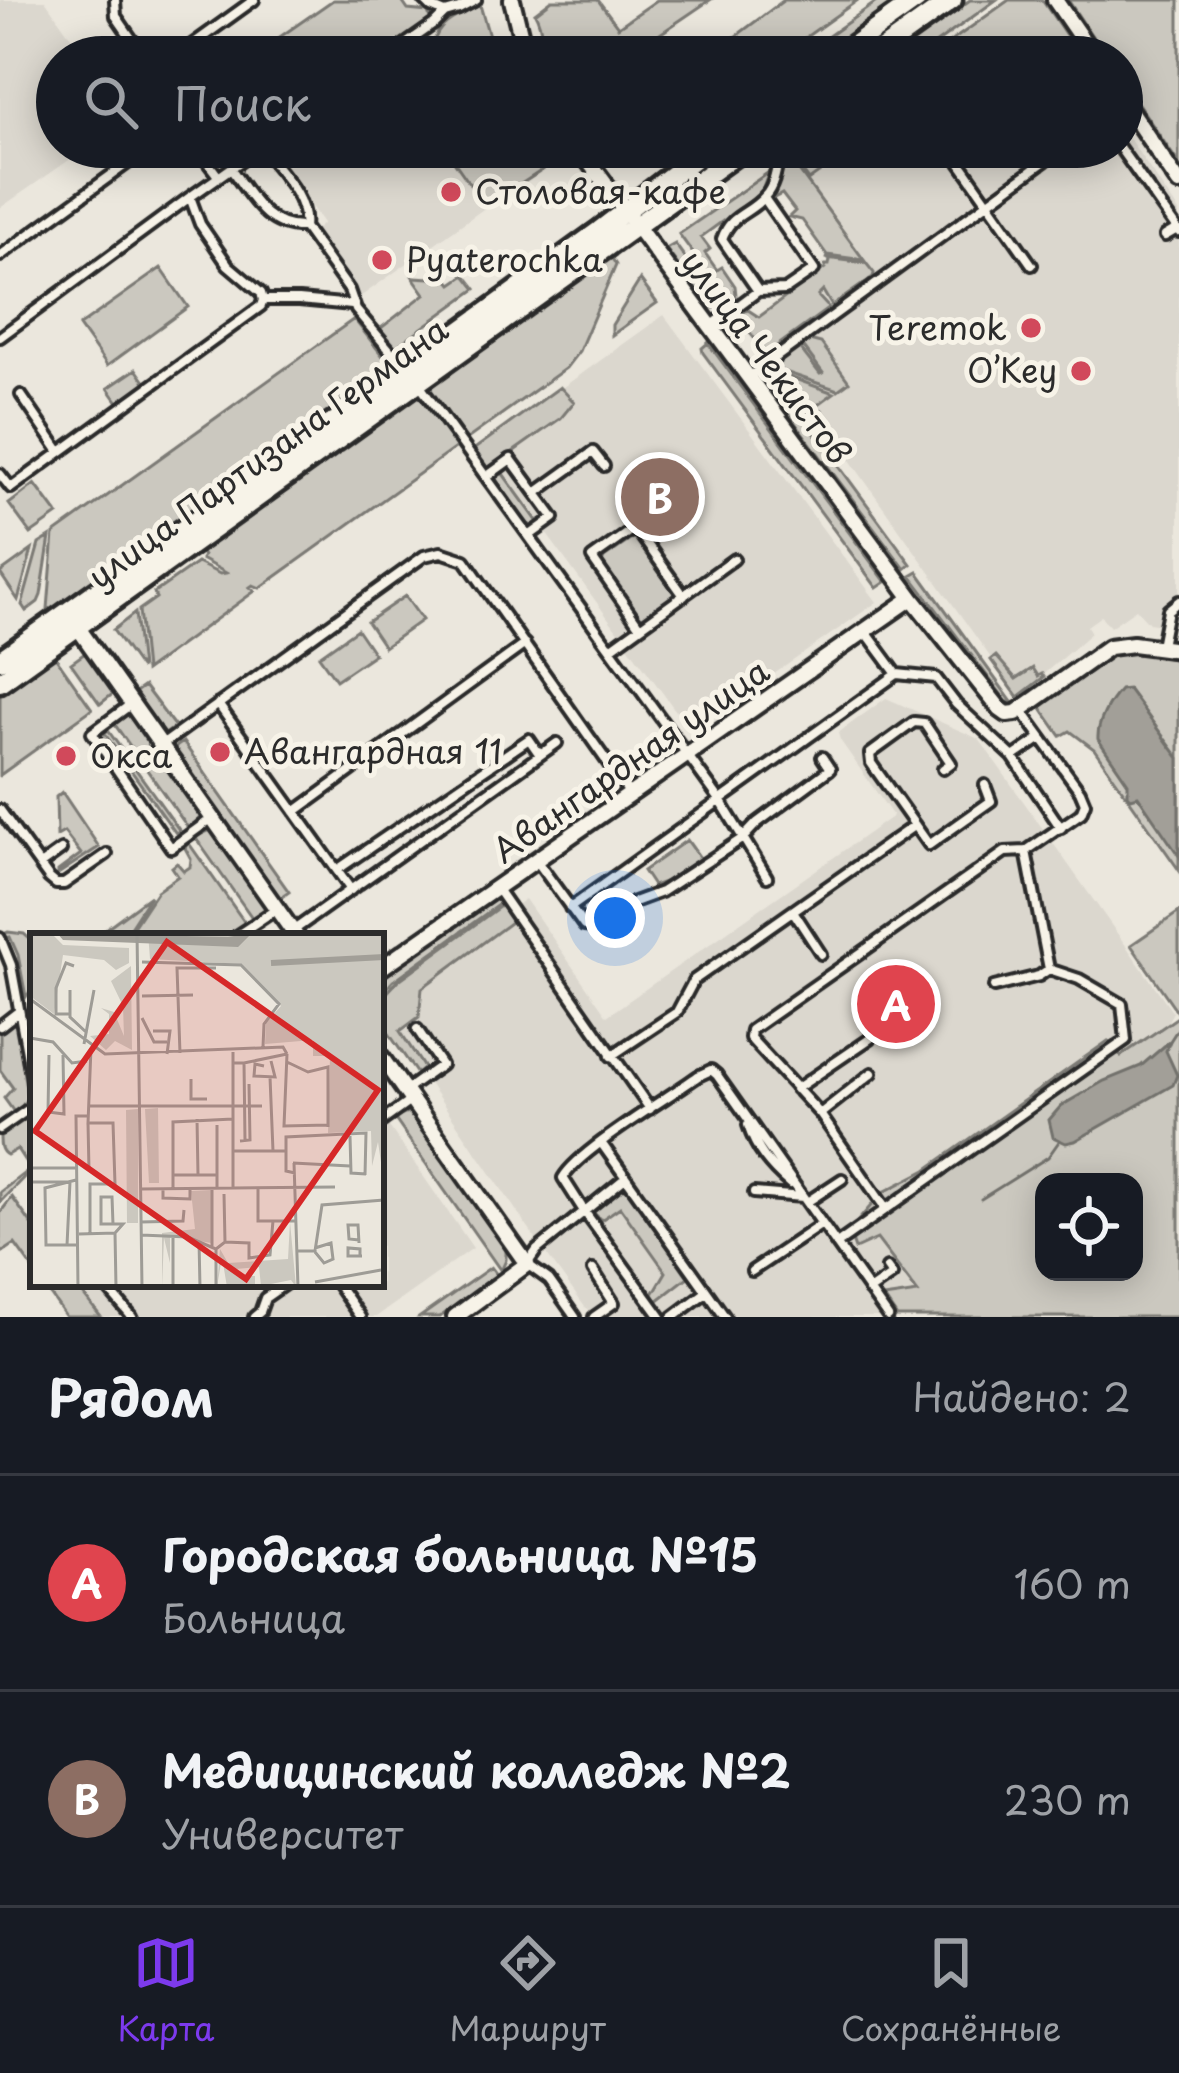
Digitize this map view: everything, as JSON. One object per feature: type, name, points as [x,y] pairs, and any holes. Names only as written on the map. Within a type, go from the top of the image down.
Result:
[{"type":"main road","points":[[866,36],[917,0]]},
{"type":"main road","points":[[904,36],[952,0]]},
{"type":"main road","name":"улица Партизана Германа","points":[[630,219],[686,168]]},
{"type":"main road","name":"улица Партизана Германа","points":[[0,682],[72,620],[630,219],[712,168]]},
{"type":"main road","name":"улица Партизана Германа","points":[[0,660],[72,620]]},
{"type":"street","points":[[512,0],[521,36]]},
{"type":"street","points":[[1055,0],[1080,36]]},
{"type":"street","points":[[1143,130],[1179,183]]},
{"type":"street","name":"улица Чекистов","points":[[593,168],[1000,710],[1007,714],[1022,710]]},
{"type":"street","name":"Авангардная улица","points":[[384,966],[912,598]]},
{"type":"street","points":[[72,620],[293,933]]},
{"type":"street","points":[[1022,710],[1108,647],[1133,644],[1179,650]]},
{"type":"street","points":[[384,1061],[527,1264],[455,1317]]},
{"type":"lane","points":[[115,0],[116,16],[130,36]]},
{"type":"lane","points":[[204,36],[254,0]]},
{"type":"lane","points":[[424,0],[445,13]]},
{"type":"lane","points":[[417,36],[445,13],[476,0]]},
{"type":"lane","points":[[0,256],[121,168]]},
{"type":"lane","points":[[212,168],[218,176]]},
{"type":"lane","points":[[277,168],[301,200],[304,227],[349,290],[352,305],[412,377],[688,755],[767,877]]},
{"type":"lane","points":[[758,291],[722,239],[728,224],[771,189],[776,168]]},
{"type":"lane","points":[[964,168],[1032,265]]},
{"type":"lane","points":[[748,378],[1034,168]]},
{"type":"lane","points":[[1134,168],[1178,230],[1165,236]]},
{"type":"lane","points":[[0,338],[231,169],[266,216],[278,224],[304,227]]},
{"type":"lane","points":[[0,473],[10,488],[256,311],[263,300],[261,293],[228,266],[200,224],[190,197]]},
{"type":"lane","points":[[710,327],[758,291],[785,290],[814,270],[764,198]]},
{"type":"lane","points":[[263,300],[352,305]]},
{"type":"lane","points":[[22,395],[60,452]]},
{"type":"lane","points":[[536,493],[593,452],[604,466]]},
{"type":"lane","points":[[486,477],[511,459],[536,493],[554,518],[529,536]]},
{"type":"lane","points":[[640,627],[592,558],[675,499]]},
{"type":"lane","points":[[634,527],[684,596]]},
{"type":"lane","points":[[161,746],[424,556],[441,552],[464,560],[630,794]]},
{"type":"lane","points":[[611,649],[734,559]]},
{"type":"lane","points":[[1161,647],[1168,610],[1179,602]]},
{"type":"lane","points":[[865,631],[897,674]]},
{"type":"lane","points":[[295,812],[526,644]]},
{"type":"lane","points":[[570,908],[897,674],[936,678],[956,704],[1012,757],[1061,829]]},
{"type":"lane","points":[[131,704],[92,733],[171,848],[212,818]]},
{"type":"lane","points":[[218,704],[351,890]]},
{"type":"lane","points":[[886,1209],[820,1114],[750,1038],[751,1030],[1005,852],[1026,851],[1081,814],[1085,803],[1080,790],[1022,710]]},
{"type":"lane","points":[[943,769],[951,763],[924,723],[914,722],[869,754],[929,845],[991,801],[986,785]]},
{"type":"lane","points":[[1012,757],[1042,737]]},
{"type":"lane","points":[[337,870],[529,739],[540,755]]},
{"type":"lane","points":[[295,933],[556,743]]},
{"type":"lane","points":[[536,860],[584,926],[593,927],[623,906],[661,892],[743,838],[822,778],[830,769],[822,757]]},
{"type":"lane","points":[[0,810],[56,884],[64,884],[106,854]]},
{"type":"lane","points":[[611,1056],[676,1012],[694,980],[915,825]]},
{"type":"lane","points":[[40,865],[61,850]]},
{"type":"lane","points":[[1026,851],[1049,969]]},
{"type":"lane","points":[[496,888],[650,1109]]},
{"type":"lane","points":[[240,933],[277,908]]},
{"type":"lane","points":[[793,911],[821,954]]},
{"type":"lane","points":[[0,938],[11,965],[30,1067]]},
{"type":"lane","points":[[994,987],[1049,969]]},
{"type":"lane","points":[[842,1241],[1126,1040],[1122,1004],[1079,979],[1049,969]]},
{"type":"lane","points":[[0,1026],[19,1012]]},
{"type":"lane","points":[[384,1119],[441,1065],[417,1029]]},
{"type":"lane","points":[[796,1089],[871,1038]]},
{"type":"lane","points":[[662,1317],[563,1178],[602,1144],[711,1070],[745,1115],[762,1155],[804,1198],[888,1317]]},
{"type":"lane","points":[[820,1114],[872,1073]]},
{"type":"lane","points":[[0,1130],[30,1108]]},
{"type":"lane","points":[[602,1144],[725,1317]]},
{"type":"lane","points":[[575,1317],[549,1280],[527,1264],[537,1250],[624,1179]]},
{"type":"lane","points":[[754,1193],[804,1198],[842,1179]]},
{"type":"lane","points":[[752,1271],[822,1224]]},
{"type":"lane","points":[[869,1291],[892,1275],[887,1268]]},
{"type":"lane","points":[[593,1270],[614,1304],[594,1317]]},
{"type":"lane","points":[[107,1287],[132,1317]]},
{"type":"lane","points":[[254,1317],[265,1298],[281,1287]]},
{"type":"lane","points":[[339,1287],[360,1317]]},
{"type":"lane","points":[[673,1317],[706,1293]]},
{"type":"shaded area","points":[[0,0],[45,0],[70,36],[36,36],[36,168],[58,168],[0,208]]},
{"type":"shaded area","points":[[333,0],[401,0],[408,10],[428,12],[430,19],[408,36],[281,36]]},
{"type":"shaded area","points":[[552,0],[598,0],[618,27],[657,0],[710,0],[657,36],[542,36],[535,13]]},
{"type":"shaded area","points":[[784,0],[858,0],[807,36],[736,36]]},
{"type":"shaded area","points":[[879,0],[904,0],[853,36],[828,36]]},
{"type":"shaded area","points":[[970,0],[996,0],[946,36],[920,36]]},
{"type":"shaded area","points":[[1009,0],[1042,0],[1067,36],[958,36]]},
{"type":"shaded area","points":[[1068,0],[1179,0],[1179,164],[1143,111],[1143,36],[1092,36]]},
{"type":"shaded area","points":[[480,5],[489,36],[436,36],[453,19]]},
{"type":"shaded area","points":[[1143,159],[1179,212],[1179,628],[1149,623],[1136,609],[1110,627],[1101,616],[1087,626],[1091,633],[1018,696],[761,335],[849,271],[784,175],[794,168],[1143,168]]},
{"type":"shaded area","points":[[283,168],[458,168],[486,207],[360,297],[313,232],[323,223]]},
{"type":"shaded area","points":[[459,168],[545,168],[486,207]]},
{"type":"shaded area","points":[[782,168],[797,168],[864,260],[827,255],[802,220],[789,217],[795,211],[782,194],[774,198]]},
{"type":"shaded area","points":[[800,168],[826,168],[809,180]]},
{"type":"shaded area","points":[[769,172],[761,193],[701,237],[710,249],[705,253],[735,286],[736,295],[729,303],[679,234]]},
{"type":"shaded area","points":[[675,244],[722,309],[709,307],[666,249]]},
{"type":"shaded area","points":[[610,255],[616,265],[579,351],[566,368],[466,440],[430,384]]},
{"type":"shaded area","points":[[826,258],[866,263],[873,277],[832,306],[823,291],[818,296],[829,308],[766,354],[736,314],[748,310],[759,317],[829,265]]},
{"type":"shaded area","points":[[161,268],[188,307],[107,366],[79,326]]},
{"type":"shaded area","points":[[465,275],[476,289],[393,349],[381,328],[425,294],[413,277],[448,279],[452,284]]},
{"type":"shaded area","points":[[640,280],[657,303],[612,335],[612,325]]},
{"type":"shaded area","points":[[664,315],[877,602],[697,728],[686,725],[482,445]]},
{"type":"shaded area","points":[[354,319],[393,369],[50,616],[54,534]]},
{"type":"shaded area","points":[[809,340],[821,343],[849,382],[838,390],[776,369],[774,365],[799,347],[823,373],[802,345]]},
{"type":"shaded area","points":[[708,343],[886,582],[877,588],[703,353]]},
{"type":"shaded area","points":[[136,369],[146,383],[118,402],[108,388]]},
{"type":"shaded area","points":[[769,371],[911,564],[905,569],[765,383]]},
{"type":"shaded area","points":[[781,374],[834,393],[808,412]]},
{"type":"shaded area","points":[[560,387],[574,402],[561,418],[485,467],[473,450]]},
{"type":"shaded area","points":[[415,395],[423,398],[458,446],[260,588],[250,587],[255,591],[145,671],[139,610],[156,598],[154,593],[197,563],[226,573],[201,559],[199,550]]},
{"type":"shaded area","points":[[822,410],[851,455],[844,461],[812,418]]},
{"type":"shaded area","points":[[501,471],[538,522],[533,526],[497,481],[495,476]]},
{"type":"shaded area","points":[[35,484],[58,515],[31,534],[9,504]]},
{"type":"shaded area","points":[[50,537],[41,595],[26,611],[22,605],[39,544]]},
{"type":"shaded area","points":[[633,538],[641,542],[676,595],[646,619],[638,618],[601,564]]},
{"type":"shaded area","points":[[32,550],[18,600],[0,573]]},
{"type":"shaded area","points":[[918,572],[1012,702],[1007,702],[911,576]]},
{"type":"shaded area","points":[[405,596],[422,620],[384,647],[367,622]]},
{"type":"shaded area","points":[[135,613],[141,668],[113,630]]},
{"type":"shaded area","points":[[357,629],[374,654],[336,680],[319,656]]},
{"type":"shaded area","points":[[1130,651],[1179,660],[1179,870],[1094,749],[1070,731],[1061,736],[1040,706],[1103,658]]},
{"type":"shaded area","points":[[85,653],[114,693],[100,704],[71,663]]},
{"type":"shaded area","points":[[54,655],[92,709],[0,775],[0,693]]},
{"type":"shaded area","points":[[996,656],[1016,679],[1033,668],[1044,677],[1018,697],[991,660]]},
{"type":"shaded area","points":[[144,686],[175,727],[165,734],[134,693]]},
{"type":"shaded area","points":[[1128,689],[1179,758],[1179,856],[1138,796],[1128,795],[1128,783],[1098,739],[1108,706],[1120,690]]},
{"type":"shaded area","points":[[886,698],[979,739],[1173,1012],[1167,1023],[879,1227],[940,1317],[602,1317],[596,1308],[585,1307],[544,1251],[387,1022],[389,995],[525,899],[607,1016],[893,816],[838,733]]},
{"type":"shaded area","points":[[127,712],[201,816],[189,829],[113,722]]},
{"type":"shaded area","points":[[107,729],[182,834],[175,832],[105,734]]},
{"type":"shaded area","points":[[183,742],[289,892],[279,899],[173,749]]},
{"type":"shaded area","points":[[62,792],[99,847],[58,874],[81,854],[64,832],[57,836],[56,797]]},
{"type":"shaded area","points":[[211,830],[267,909],[253,919],[195,837]]},
{"type":"shaded area","points":[[687,840],[700,858],[653,886],[643,871]]},
{"type":"shaded area","points":[[188,842],[245,923],[231,933],[129,933],[157,891],[178,876],[172,867],[177,863],[184,871],[190,867]]},
{"type":"shaded area","points":[[150,896],[126,933],[100,933]]},
{"type":"shaded area","points":[[497,897],[502,902],[384,992],[384,979]]},
{"type":"shaded area","points":[[503,904],[514,920],[422,988],[419,1017],[400,1031],[424,1068],[417,1074],[384,1026],[384,996]]},
{"type":"shaded area","points":[[1179,912],[1179,1014],[1131,945]]},
{"type":"shaded area","points":[[4,934],[24,934],[30,939],[30,992],[26,997],[18,955]]},
{"type":"shaded area","points":[[1179,1016],[1179,1317],[897,1317],[884,1298],[918,1293],[877,1239],[855,1249],[849,1231],[882,1193],[926,1170],[1108,1041],[1121,1056]]},
{"type":"shaded area","points":[[13,1022],[18,1028],[27,1098],[14,1112],[4,1098],[13,1088],[0,1070],[0,1030]]},
{"type":"shaded area","points":[[1170,1041],[1166,1051],[1177,1075],[1173,1085],[1075,1141],[1053,1137],[1049,1120],[1061,1106],[1141,1066]]},
{"type":"shaded area","points":[[410,1112],[506,1250],[501,1271],[394,1118]]},
{"type":"shaded area","points":[[27,1118],[30,1169],[17,1149],[7,1155],[3,1152],[0,1135]]},
{"type":"shaded area","points":[[384,1119],[473,1248],[376,1317],[101,1317],[77,1287],[384,1287]]},
{"type":"shaded area","points":[[30,1169],[0,1202],[0,1192]]},
{"type":"shaded area","points":[[618,1189],[627,1189],[688,1277],[657,1301],[653,1294],[666,1272],[620,1207],[601,1220],[592,1211]]},
{"type":"shaded area","points":[[12,1197],[30,1222],[30,1265],[15,1244],[0,1254],[0,1213]]},
{"type":"shaded area","points":[[491,1267],[497,1275],[440,1317],[420,1317]]},
{"type":"shaded area","points":[[45,1287],[77,1287],[101,1317],[66,1317]]},
{"type":"waterway","points":[[1170,1041],[1179,1027]]},
{"type":"waterway","points":[[981,1199],[1048,1157],[1060,1140]]},
{"type":"place","name":"Столовая-кафе","points":[[451,192]]},
{"type":"place","name":"Pyaterochka","points":[[382,260]]},
{"type":"place","name":"Teremok","points":[[1031,328]]},
{"type":"place","name":"O’Key","points":[[1081,371]]},
{"type":"place","name":"Медицинский колледж №2","points":[[660,497]]},
{"type":"place","name":"Авангардная 11","points":[[220,752]]},
{"type":"place","name":"Окса","points":[[66,756]]},
{"type":"place","name":"Городская больница №15","points":[[896,1004]]}]
